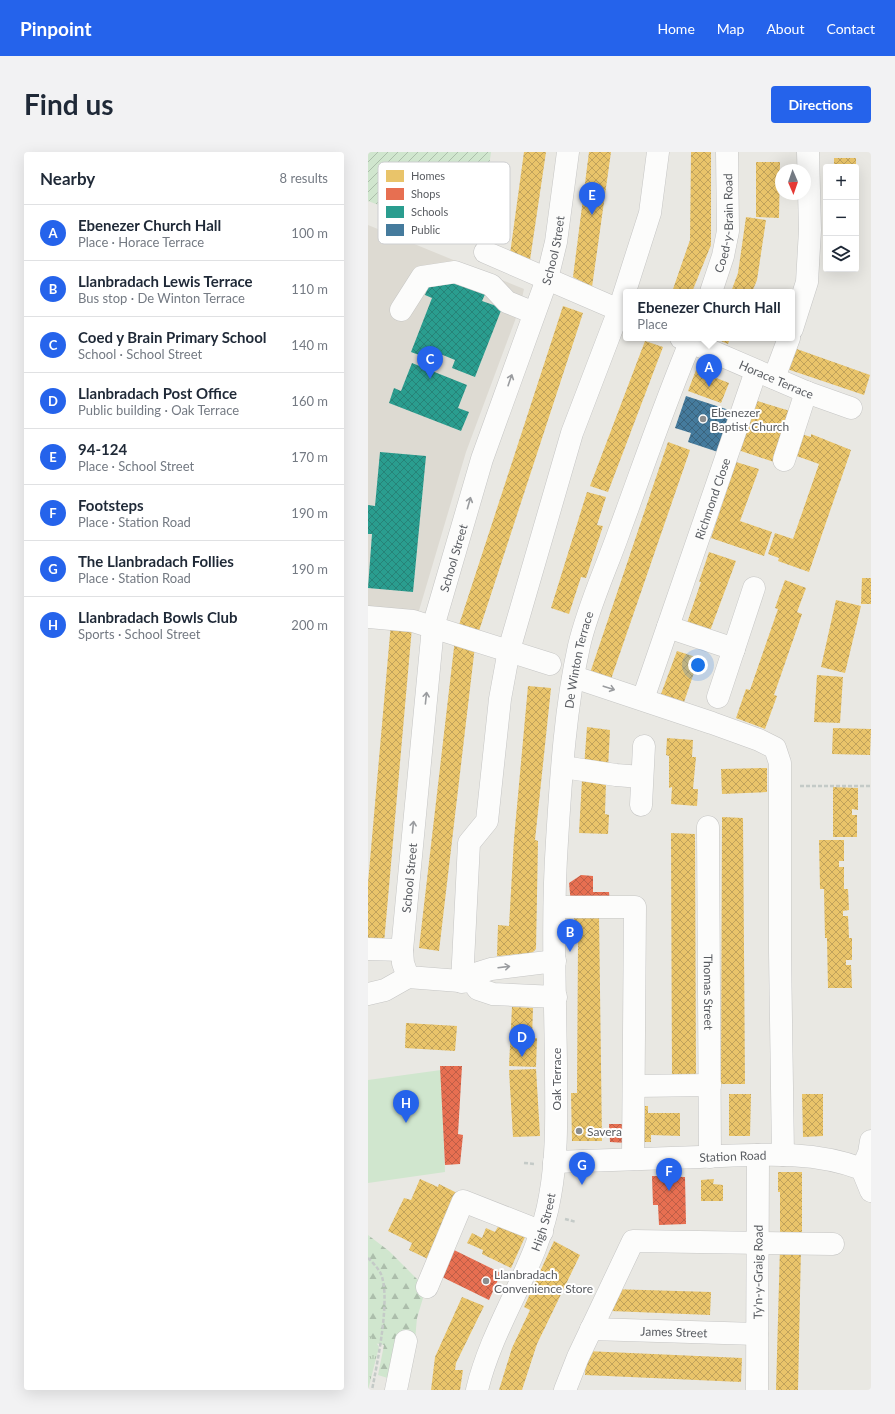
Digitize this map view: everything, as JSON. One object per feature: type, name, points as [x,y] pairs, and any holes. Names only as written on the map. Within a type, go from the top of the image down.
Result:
[{"type":"street","name":"School Street","points":[[408,977],[403,962],[402,950],[433,627],[482,459],[547,279],[556,242],[568,152]]},
{"type":"street","points":[[628,289],[650,212],[658,152]]},
{"type":"street","name":"Coed-y-Brain Road","points":[[712,289],[723,256],[728,231],[727,152]]},
{"type":"street","points":[[795,320],[807,282],[810,230],[808,152]]},
{"type":"street","points":[[467,982],[469,843],[487,821],[500,699],[509,650],[572,433],[622,312],[485,252]]},
{"type":"street","points":[[401,310],[422,276],[455,272],[491,285],[507,302],[534,313]]},
{"type":"street","name":"De Winton Terrace","points":[[556,996],[555,907],[557,844],[563,767],[574,677],[580,643],[687,341]]},
{"type":"street","name":"Horace Terrace","points":[[692,341],[765,375],[851,408]]},
{"type":"street","name":"Richmond Close","points":[[643,699],[668,627],[765,375],[787,341]]},
{"type":"street","points":[[784,460],[806,392]]},
{"type":"street","points":[[718,697],[754,588]]},
{"type":"street","points":[[368,617],[413,621],[550,664]]},
{"type":"street","points":[[668,627],[734,649]]},
{"type":"street","points":[[574,677],[643,699],[759,740],[775,748],[780,763],[780,952],[783,1155]]},
{"type":"street","points":[[641,805],[641,777],[644,746]]},
{"type":"street","points":[[563,767],[641,777]]},
{"type":"street","name":"Thomas Street","points":[[708,827],[710,1156]]},
{"type":"street","points":[[555,907],[635,907],[635,1086],[633,1159]]},
{"type":"street","points":[[368,949],[402,950]]},
{"type":"street","points":[[467,982],[475,974],[491,969],[555,961]]},
{"type":"street","points":[[376,992],[408,977],[467,982],[478,990],[493,994],[556,996]]},
{"type":"street","name":"Oak Terrace","points":[[554,1162],[556,996]]},
{"type":"street","points":[[635,1086],[710,1085]]},
{"type":"street","points":[[871,1141],[869,1153],[862,1169],[871,1191]]},
{"type":"street","name":"Ty'n-y-Graig Road","points":[[757,1390],[758,1155]]},
{"type":"street","name":"Station Road","points":[[554,1162],[710,1156],[783,1155],[843,1162],[862,1169]]},
{"type":"street","name":"High Street","points":[[477,1390],[483,1365],[542,1232],[550,1195],[554,1162]]},
{"type":"street","points":[[427,1287],[463,1201],[542,1232]]},
{"type":"street","points":[[566,1390],[578,1357],[633,1241],[833,1244]]},
{"type":"street","name":"James Street","points":[[591,1329],[757,1334]]},
{"type":"street","points":[[396,1390],[406,1341]]},
{"type":"path","points":[[804,786],[871,786]]},
{"type":"path","points":[[368,1258],[380,1272],[385,1291],[377,1365],[372,1390]]},
{"type":"shaded area","points":[[368,225],[378,229],[378,244],[414,244],[524,289],[520,307],[466,452],[418,614],[368,610]]},
{"type":"green space","points":[[368,152],[491,152],[490,162],[378,162],[378,205],[368,201]]},
{"type":"green space","points":[[441,1070],[445,1172],[368,1183],[368,1080]]},
{"type":"green space","points":[[368,1235],[389,1251],[418,1280],[423,1298],[417,1318],[415,1340],[394,1380],[378,1375],[384,1345],[374,1343],[368,1330]]},
{"type":"green space","points":[[368,1329],[379,1347],[368,1390]]},
{"type":"building: Homes","points":[[524,152],[546,152],[530,260],[510,254]]},
{"type":"building: Homes","points":[[589,152],[611,152],[592,287],[573,277]]},
{"type":"building: Homes","points":[[691,152],[711,152],[711,245],[693,289],[673,289],[690,240]]},
{"type":"building: Homes","points":[[834,158],[856,158],[856,164],[834,164]]},
{"type":"building: Homes","points":[[756,162],[780,162],[780,164],[775,164],[775,200],[779,200],[779,218],[756,217]]},
{"type":"building: Homes","points":[[746,217],[766,220],[757,280],[753,289],[732,289],[738,273]]},
{"type":"building: Homes","points":[[563,306],[583,313],[477,637],[457,631]]},
{"type":"building: Homes","points":[[645,341],[663,347],[608,492],[590,486]]},
{"type":"building: Homes","points":[[721,341],[729,341],[728,344]]},
{"type":"building: Homes","points":[[794,348],[870,375],[864,395],[787,369]]},
{"type":"building: Homes","points":[[696,370],[729,383],[721,403],[688,391]]},
{"type":"building: Homes","points":[[754,400],[790,411],[774,462],[738,450]]},
{"type":"building: Homes","points":[[798,433],[811,437],[811,434],[851,450],[809,572],[778,561],[779,558],[768,554],[775,533],[793,539],[819,464],[791,454]]},
{"type":"building: Homes","points":[[668,442],[690,450],[610,682],[589,676]]},
{"type":"building: Homes","points":[[736,462],[759,469],[740,521],[772,532],[764,556],[711,538]]},
{"type":"building: Homes","points":[[587,492],[606,497],[597,525],[603,526],[586,578],[581,577],[569,614],[551,608]]},
{"type":"building: Homes","points":[[709,552],[736,561],[710,631],[687,623],[701,582],[699,582]]},
{"type":"building: Homes","points":[[862,578],[871,578],[871,604],[861,604]]},
{"type":"building: Homes","points":[[785,580],[806,588],[797,612],[802,614],[774,695],[777,696],[765,729],[736,718],[746,689],[750,690],[778,609],[775,608]]},
{"type":"building: Homes","points":[[836,600],[861,606],[845,673],[821,667]]},
{"type":"building: Homes","points":[[391,623],[412,627],[384,943],[368,941],[368,883]]},
{"type":"building: Homes","points":[[455,639],[475,646],[439,951],[419,948]]},
{"type":"building: Homes","points":[[677,651],[699,658],[684,702],[661,694]]},
{"type":"building: Homes","points":[[817,675],[843,677],[840,723],[814,722]]},
{"type":"building: Homes","points":[[528,686],[551,688],[535,840],[538,841],[536,949],[532,953],[497,956],[498,925],[509,926],[514,839]]},
{"type":"building: Homes","points":[[587,727],[610,730],[608,768],[584,767]]},
{"type":"building: Homes","points":[[833,728],[871,729],[870,755],[832,754]]},
{"type":"building: Homes","points":[[667,738],[693,740],[692,757],[696,757],[693,789],[698,789],[697,806],[671,804],[672,787],[669,788],[669,756],[666,755]]},
{"type":"building: Homes","points":[[767,768],[767,792],[722,794],[721,769]]},
{"type":"building: Homes","points":[[582,780],[606,782],[605,814],[609,815],[608,834],[579,833]]},
{"type":"building: Homes","points":[[833,787],[858,788],[858,810],[852,809],[852,815],[857,815],[857,837],[833,837]]},
{"type":"building: Homes","points":[[722,817],[743,818],[745,1084],[721,1084]]},
{"type":"building: Homes","points":[[671,833],[695,834],[696,1082],[672,1082]]},
{"type":"building: Homes","points":[[819,840],[844,840],[844,861],[839,861],[839,867],[844,867],[844,889],[848,889],[849,910],[843,911],[843,916],[848,916],[849,938],[852,938],[852,960],[846,960],[846,965],[851,965],[852,988],[828,988],[827,938],[825,938],[824,889],[820,889]]},
{"type":"building: Homes","points":[[574,914],[599,914],[602,1141],[572,1141],[571,1093],[577,1093],[578,942],[574,941]]},
{"type":"building: Homes","points":[[512,1007],[533,1008],[532,1038],[537,1038],[536,1067],[509,1066]]},
{"type":"building: Homes","points":[[406,1023],[457,1026],[455,1051],[405,1048]]},
{"type":"building: Homes","points":[[536,1069],[540,1136],[513,1137],[509,1070]]},
{"type":"building: Homes","points":[[729,1094],[751,1094],[750,1136],[729,1136]]},
{"type":"building: Homes","points":[[802,1094],[823,1094],[823,1136],[803,1137]]},
{"type":"building: Homes","points":[[636,1106],[648,1106],[648,1113],[680,1113],[680,1136],[651,1135],[651,1142],[636,1142]]},
{"type":"building: Homes","points":[[778,1172],[802,1172],[802,1238],[780,1238],[780,1192],[778,1192]]},
{"type":"building: Homes","points":[[420,1179],[438,1187],[439,1184],[461,1195],[430,1260],[409,1250],[412,1243],[388,1231],[404,1198],[411,1200]]},
{"type":"building: Homes","points":[[714,1179],[713,1184],[723,1185],[723,1201],[701,1201],[701,1180]]},
{"type":"building: Homes","points":[[499,1225],[525,1237],[511,1268],[482,1254],[483,1250],[467,1243],[472,1233],[482,1238],[486,1228],[495,1232]]},
{"type":"building: Homes","points":[[554,1241],[580,1255],[537,1344],[522,1390],[499,1390],[512,1348],[530,1310],[524,1307]]},
{"type":"building: Homes","points":[[780,1247],[801,1247],[798,1390],[776,1390]]},
{"type":"building: Homes","points":[[611,1289],[711,1292],[710,1315],[611,1311]]},
{"type":"building: Homes","points":[[462,1297],[484,1306],[456,1363],[455,1370],[463,1370],[460,1390],[431,1390],[435,1357]]},
{"type":"building: Homes","points":[[586,1351],[742,1358],[741,1382],[585,1375]]},
{"type":"building: Shops","points":[[581,875],[593,876],[593,892],[609,892],[610,904],[571,904],[569,883]]},
{"type":"building: Shops","points":[[440,1066],[462,1066],[458,1134],[463,1135],[460,1164],[445,1165]]},
{"type":"building: Shops","points":[[609,1124],[627,1124],[627,1143],[610,1142]]},
{"type":"building: Shops","points":[[652,1176],[685,1177],[686,1224],[659,1225],[658,1205],[653,1205]]},
{"type":"building: Shops","points":[[452,1249],[501,1273],[489,1300],[440,1276]]},
{"type":"building: Schools","points":[[431,277],[443,277],[487,290],[482,301],[502,308],[475,377],[452,368],[455,360],[438,353],[435,361],[411,352],[432,298],[425,295]]},
{"type":"building: Schools","points":[[412,363],[467,385],[458,408],[469,412],[461,431],[389,403],[394,388],[401,391]]},
{"type":"building: Schools","points":[[380,452],[426,456],[413,592],[368,588],[372,534],[368,534],[368,505],[375,506]]},
{"type":"building: Public","name":"Ebenezer Baptist Church","points":[[686,396],[732,411],[718,452],[688,442],[691,433],[675,428]]},
{"type":"place","name":"94-124","points":[[592,215]]},
{"type":"place","name":"Coed y Brain Primary School","points":[[430,379]]},
{"type":"place","name":"Ebenezer Church Hall","points":[[709,387]]},
{"type":"place","name":"Ebenezer Baptist Church","points":[[703,419]]},
{"type":"place","name":"Llanbradach Lewis Terrace","points":[[570,952]]},
{"type":"place","name":"Llanbradach Post Office","points":[[522,1057]]},
{"type":"place","name":"Llanbradach Bowls Club","points":[[406,1123]]},
{"type":"place","name":"Savera","points":[[579,1131]]},
{"type":"place","name":"The Llanbradach Follies","points":[[582,1185]]},
{"type":"place","name":"Footsteps","points":[[669,1191]]},
{"type":"place","name":"Llanbradach Convenience Store","points":[[486,1281]]}]
